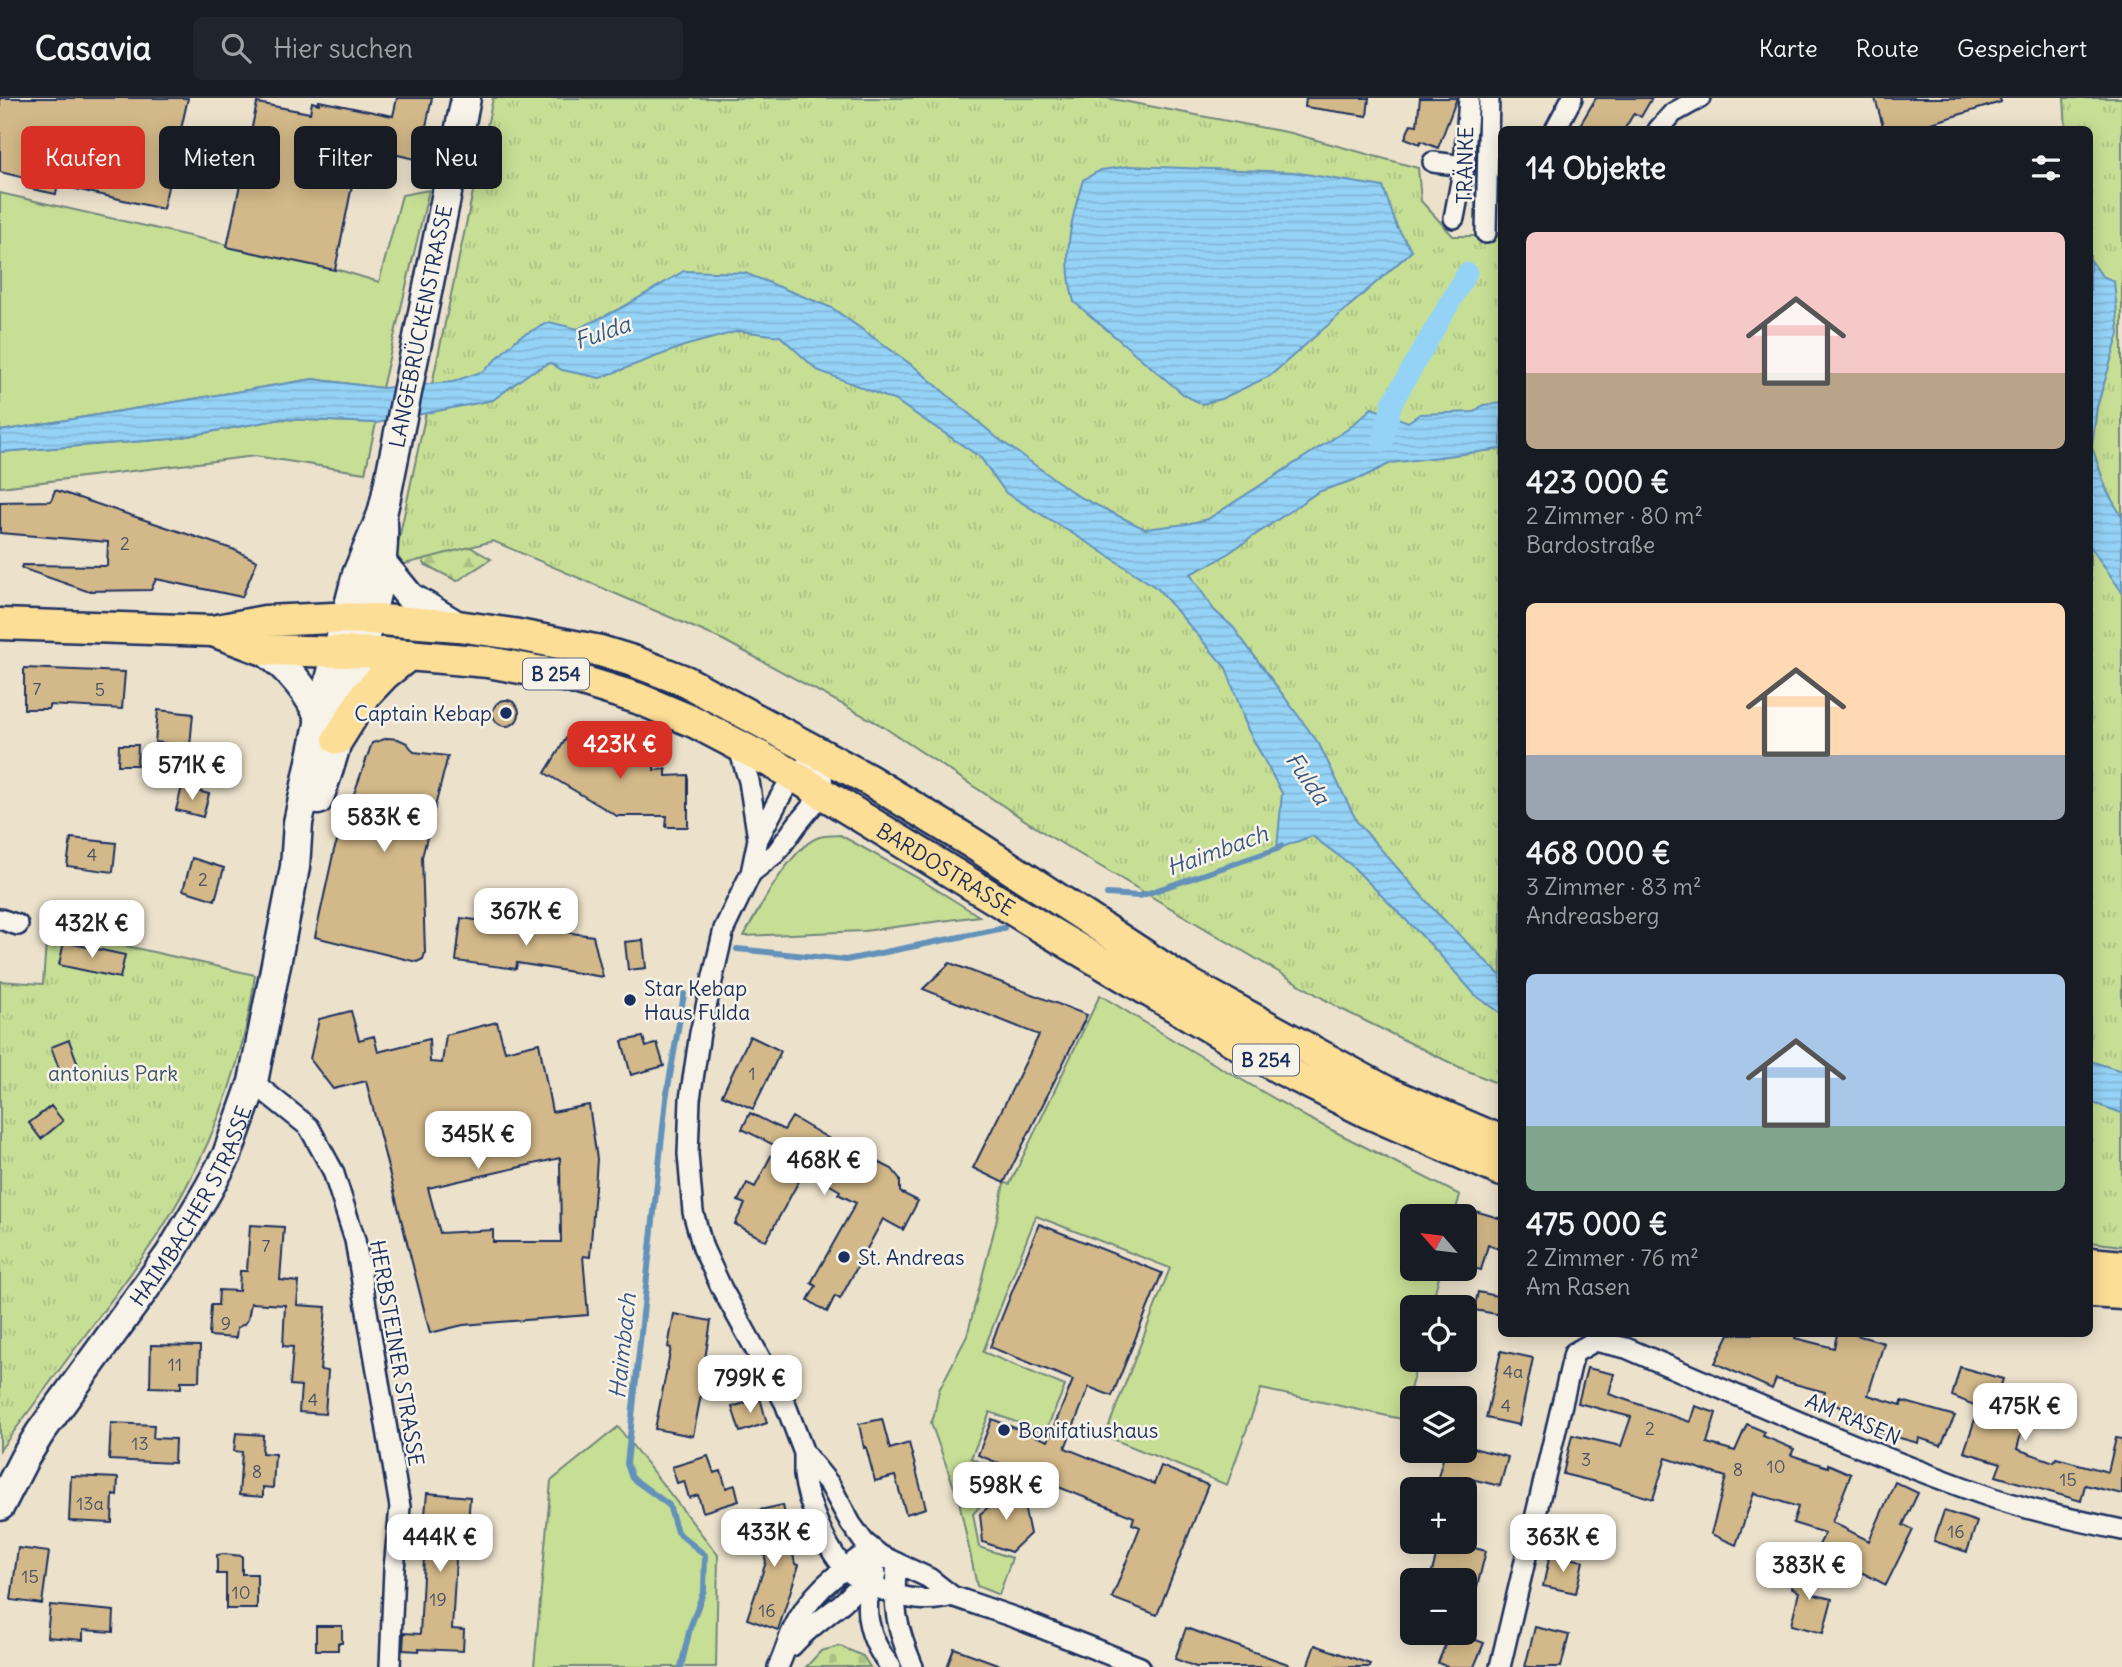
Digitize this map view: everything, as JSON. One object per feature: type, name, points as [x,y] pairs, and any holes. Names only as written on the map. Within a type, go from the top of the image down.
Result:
[{"type":"main road","name":"LANGEBRÜCKENSTRASSE","points":[[358,618],[357,574],[384,506],[466,98]]},
{"type":"main road","name":"LANGEBRÜCKENSTRASSE","points":[[358,618],[383,564],[384,506]]},
{"type":"main road","points":[[383,564],[410,597],[458,626]]},
{"type":"main road","name":"BARDOSTRASSE","points":[[212,631],[265,621],[358,618],[458,626],[600,651],[685,681],[869,779],[1182,980],[1387,1092],[1498,1139]]},
{"type":"main road","name":"HAIMBACHER STRASSE","points":[[0,1506],[40,1433],[151,1281],[208,1191],[227,1155],[253,1082],[295,867],[358,618]]},
{"type":"main road","name":"B 254","points":[[0,624],[212,631],[264,650],[349,652]]},
{"type":"main road","points":[[264,650],[283,664],[302,685],[329,729],[385,674],[409,655]]},
{"type":"main road","name":"BARDOSTRASSE","points":[[349,652],[488,662],[569,677],[637,698],[737,743],[1279,1068],[1369,1113],[1498,1169]]},
{"type":"main road","points":[[2093,1263],[2122,1266]]},
{"type":"main road","points":[[2093,1292],[2122,1294]]},
{"type":"street","name":"TRÄNKE","points":[[1454,218],[1464,166],[1469,98]]},
{"type":"street","name":"TRÄNKE","points":[[1486,233],[1495,140],[1489,98]]},
{"type":"street","points":[[1557,126],[1572,98]]},
{"type":"street","points":[[1662,126],[1673,113],[1699,98]]},
{"type":"street","name":"TRÄNKE","points":[[1433,162],[1464,166]]},
{"type":"street","points":[[737,743],[749,781],[758,838]]},
{"type":"street","points":[[821,753],[793,776],[779,799],[758,838],[751,873],[724,929],[705,1011],[690,1099],[688,1154],[693,1212],[703,1248],[722,1289],[785,1403],[804,1453],[830,1485],[851,1524],[883,1556],[929,1578],[952,1596],[1140,1667]]},
{"type":"street","points":[[751,873],[776,853],[823,793],[821,753]]},
{"type":"street","name":"HERBSTEINER STRASSE","points":[[253,1082],[309,1127],[333,1171],[355,1240],[400,1507],[393,1581],[390,1667]]},
{"type":"street","name":"AM RASEN","points":[[1500,1667],[1574,1353],[1595,1341],[1626,1348],[1905,1465],[1985,1495],[2122,1530]]},
{"type":"street","points":[[804,1453],[804,1475],[809,1495],[827,1545],[845,1569],[894,1594],[921,1600],[952,1596]]},
{"type":"street","points":[[781,1661],[792,1631],[806,1607],[825,1584],[845,1569],[883,1556]]},
{"type":"street","points":[[781,1661],[811,1627],[866,1582],[883,1556]]},
{"type":"street","points":[[883,1556],[894,1594],[901,1639],[913,1667]]},
{"type":"street","points":[[866,1582],[867,1615],[883,1658],[891,1667]]},
{"type":"green space","points":[[493,98],[1107,98],[1291,133],[1418,168],[1421,201],[1453,236],[1498,236],[1498,1084],[1341,1009],[1049,836],[879,724],[723,640],[493,541],[393,567],[474,189],[502,189],[502,126],[487,126]]},
{"type":"green space","points":[[2064,98],[2122,98],[2122,1246],[2093,1242],[2093,126],[2066,126]]},
{"type":"green space","points":[[429,190],[382,388],[313,379],[0,431],[0,193],[339,270],[379,282],[402,195]]},
{"type":"green space","points":[[282,419],[376,423],[365,473],[255,456],[0,487],[0,452],[171,439]]},
{"type":"green space","points":[[435,527],[491,559],[457,581],[424,564],[422,548]]},
{"type":"green space","points":[[840,835],[918,878],[979,916],[864,931],[744,936],[776,881],[797,854],[817,838]]},
{"type":"green space","name":"antonius Park","points":[[47,928],[255,975],[243,1040],[224,1103],[183,1193],[139,1262],[0,1450],[0,981],[43,984]]},
{"type":"green space","points":[[1100,995],[1308,1118],[1460,1195],[1457,1204],[1400,1204],[1400,1281],[1438,1281],[1434,1295],[1400,1295],[1400,1372],[1415,1372],[1411,1386],[1400,1386],[1400,1419],[1261,1389],[1227,1485],[1105,1436],[1170,1268],[1036,1216],[983,1352],[1065,1386],[1045,1433],[990,1412],[971,1458],[1010,1476],[1004,1494],[994,1490],[973,1514],[979,1547],[1012,1558],[999,1595],[977,1586],[959,1501],[931,1423],[939,1390],[967,1336],[1004,1183],[1010,1184]]},
{"type":"green space","points":[[618,1427],[718,1555],[716,1667],[534,1667],[551,1481]]},
{"type":"green space","points":[[840,1646],[863,1656],[870,1667],[806,1667],[821,1651]]},
{"type":"water","points":[[1130,166],[1293,172],[1383,187],[1397,227],[1412,251],[1270,376],[1221,399],[1202,404],[1184,395],[1074,302],[1070,286],[1069,240],[1083,180],[1101,170]]},
{"type":"water","points":[[2093,263],[2102,276],[2114,281],[2119,334],[2097,407],[2093,439]]},
{"type":"water","name":"Fulda","points":[[684,271],[745,273],[832,308],[916,368],[996,437],[1078,496],[1145,529],[1208,519],[1348,429],[1372,408],[1408,422],[1420,414],[1474,412],[1483,405],[1498,403],[1498,449],[1391,463],[1363,477],[1318,492],[1217,561],[1190,574],[1214,610],[1233,627],[1319,744],[1357,822],[1436,912],[1498,973],[1498,1011],[1476,996],[1433,947],[1351,865],[1312,836],[1277,849],[1282,793],[1248,730],[1226,668],[1158,589],[1006,493],[980,457],[896,401],[817,370],[780,336],[739,331],[684,346],[600,378],[562,370],[550,363],[531,372],[493,400],[376,423],[282,419],[171,439],[0,452],[0,431],[313,379],[382,388],[452,382],[484,371],[519,337],[549,322],[578,329],[623,307]]},
{"type":"water","points":[[2093,450],[2107,491],[2122,517],[2122,592],[2093,550]]},
{"type":"water","points":[[2093,1062],[2122,1071],[2122,1113],[2093,1103]]},
{"type":"building","points":[[0,98],[188,98],[182,126],[159,126],[159,189],[168,189],[163,209],[76,189],[145,189],[145,126],[21,126],[21,177],[0,172]]},
{"type":"building","points":[[397,98],[432,98],[426,126],[411,126],[411,158],[397,155],[397,126],[294,126],[294,189],[351,189],[335,270],[227,247],[239,189],[280,189],[280,126],[252,126],[257,103],[310,113],[312,102],[319,104],[319,101],[393,116]]},
{"type":"building","points":[[1306,98],[1369,98],[1367,116],[1305,107]]},
{"type":"building","points":[[1420,98],[1457,98],[1438,148],[1405,138],[1411,124],[1417,125]]},
{"type":"building","points":[[1596,98],[1652,98],[1641,117],[1634,113],[1626,126],[1579,126]]},
{"type":"building","points":[[1875,98],[2000,98],[2001,102],[1922,126],[1883,126]]},
{"type":"building","points":[[32,189],[57,189],[56,194]]},
{"type":"building","points":[[55,490],[235,550],[257,561],[242,597],[156,579],[151,590],[87,591],[21,568],[22,565],[107,566],[108,542],[0,533],[0,502],[51,501]]},
{"type":"building","points":[[24,668],[125,672],[122,709],[49,705],[49,709],[24,709]]},
{"type":"building","points":[[506,700],[516,703],[519,713],[516,723],[506,726],[496,723],[493,713],[496,703]]},
{"type":"building","points":[[158,710],[193,714],[190,746],[155,742]]},
{"type":"building","points":[[573,727],[629,761],[654,760],[654,770],[666,769],[666,776],[688,775],[688,827],[666,827],[667,816],[617,816],[545,773]]},
{"type":"building","points":[[388,738],[407,743],[414,752],[448,756],[422,857],[425,953],[423,959],[417,962],[315,937],[334,850],[372,743]]},
{"type":"building","points":[[119,745],[138,745],[137,765],[118,765]]},
{"type":"building","points":[[182,787],[209,794],[203,817],[176,810]]},
{"type":"building","points":[[71,838],[116,843],[113,872],[67,866]]},
{"type":"building","points":[[192,858],[224,868],[215,900],[183,890]]},
{"type":"building","points":[[461,918],[593,936],[603,977],[517,963],[516,969],[456,961]]},
{"type":"building","points":[[643,940],[646,968],[628,970],[625,942]]},
{"type":"building","points":[[64,942],[125,955],[120,978],[59,965]]},
{"type":"building","points":[[950,963],[1087,1015],[1004,1183],[973,1168],[1039,1035],[923,989]]},
{"type":"building","points":[[351,1011],[359,1040],[374,1036],[378,1052],[429,1039],[430,1062],[442,1063],[446,1035],[497,1022],[505,1051],[539,1043],[552,1112],[589,1105],[597,1159],[590,1257],[583,1256],[588,1315],[463,1325],[430,1333],[366,1081],[333,1089],[310,1059],[319,1019]],"holes":[[[560,1158],[561,1242],[493,1242],[493,1230],[440,1233],[428,1188]]]},
{"type":"building","points":[[750,1036],[781,1051],[753,1109],[722,1095]]},
{"type":"building","points":[[643,1037],[646,1047],[657,1043],[664,1066],[631,1075],[622,1041]]},
{"type":"building","points":[[69,1040],[79,1067],[61,1074],[51,1047]]},
{"type":"building","points":[[51,1106],[63,1121],[41,1139],[29,1123]]},
{"type":"building","points":[[750,1113],[784,1130],[792,1117],[857,1155],[858,1152],[892,1169],[900,1179],[900,1192],[918,1201],[903,1230],[883,1219],[840,1299],[835,1296],[827,1312],[808,1300],[816,1286],[811,1283],[856,1203],[838,1194],[840,1191],[805,1170],[766,1241],[735,1224],[745,1204],[738,1201],[747,1183],[755,1187],[776,1146],[742,1129]]},
{"type":"building","points":[[1477,1212],[1498,1218],[1498,1249],[1488,1245],[1481,1270],[1477,1269]]},
{"type":"building","name":"Bonifatiushaus","points":[[1039,1224],[1162,1273],[1112,1396],[1089,1387],[1065,1448],[1154,1484],[1161,1466],[1208,1485],[1157,1615],[1112,1598],[1140,1527],[1132,1524],[1134,1517],[978,1455],[992,1419],[1048,1441],[1073,1380],[990,1347]]},
{"type":"building","points":[[250,1225],[284,1227],[280,1280],[299,1282],[297,1305],[326,1307],[320,1370],[328,1371],[325,1414],[299,1412],[301,1386],[290,1385],[293,1347],[283,1346],[285,1305],[251,1303],[248,1319],[237,1328],[236,1338],[209,1336],[211,1305],[218,1305],[219,1290],[239,1291],[240,1271],[247,1271]]},
{"type":"building","points":[[1478,1292],[1498,1296],[1498,1314],[1477,1311]]},
{"type":"building","points":[[674,1314],[711,1321],[705,1359],[708,1359],[693,1436],[655,1429],[671,1348],[668,1347]]},
{"type":"building","points":[[1728,1337],[1796,1337],[1834,1348],[1836,1337],[1863,1337],[1884,1343],[1868,1395],[1901,1405],[1902,1401],[1955,1416],[1941,1445],[1919,1438],[1918,1443],[1867,1429],[1870,1416],[1822,1401],[1825,1392],[1776,1379],[1772,1389],[1715,1363]]},
{"type":"building","points":[[151,1345],[200,1346],[199,1381],[181,1381],[181,1388],[150,1387]]},
{"type":"building","points":[[1501,1351],[1533,1358],[1519,1425],[1486,1418]]},
{"type":"building","points":[[1960,1367],[2003,1379],[1998,1395],[2029,1403],[2017,1449],[2054,1462],[2056,1458],[2108,1472],[2116,1438],[2122,1439],[2122,1494],[2085,1485],[2081,1501],[1996,1476],[2001,1463],[1964,1452],[1979,1407],[1952,1396]]},
{"type":"building","points":[[1587,1368],[1614,1374],[1609,1394],[1690,1422],[1695,1406],[1716,1413],[1707,1443],[1735,1451],[1747,1424],[1765,1432],[1763,1436],[1794,1449],[1791,1455],[1828,1467],[1828,1464],[1851,1474],[1832,1522],[1869,1541],[1895,1482],[1918,1493],[1903,1525],[1913,1530],[1886,1585],[1818,1547],[1825,1533],[1793,1523],[1798,1507],[1754,1493],[1736,1545],[1711,1534],[1726,1477],[1666,1458],[1653,1499],[1563,1474],[1572,1435],[1621,1446],[1631,1417],[1578,1403]]},
{"type":"building","points":[[760,1398],[767,1423],[740,1432],[732,1407]]},
{"type":"building","points":[[882,1419],[890,1449],[909,1443],[926,1508],[906,1514],[895,1476],[875,1481],[859,1424]]},
{"type":"building","points":[[111,1423],[154,1425],[153,1438],[175,1439],[174,1463],[109,1460]]},
{"type":"building","points":[[236,1433],[263,1435],[262,1453],[275,1454],[273,1488],[263,1487],[263,1497],[239,1495],[242,1452],[234,1451]]},
{"type":"building","points":[[1477,1449],[1508,1457],[1500,1486],[1477,1480],[1477,1477],[1438,1477],[1442,1463],[1477,1463]]},
{"type":"building","points":[[708,1456],[714,1473],[721,1471],[726,1488],[735,1485],[739,1501],[703,1512],[698,1495],[689,1498],[684,1481],[677,1483],[672,1467]]},
{"type":"building","points":[[71,1476],[118,1478],[117,1496],[113,1495],[112,1523],[69,1521]]},
{"type":"building","points":[[1018,1477],[1030,1534],[1011,1552],[983,1542],[980,1514],[1000,1498],[1008,1502]]},
{"type":"building","points":[[427,1493],[470,1497],[468,1524],[458,1524],[452,1629],[464,1630],[463,1651],[403,1650],[404,1633],[420,1634],[424,1557],[421,1557]]},
{"type":"building","points":[[783,1505],[795,1564],[799,1565],[778,1630],[747,1619],[766,1562],[755,1511]]},
{"type":"building","points":[[1944,1511],[1977,1522],[1967,1552],[1934,1541]]},
{"type":"building","points":[[18,1548],[49,1552],[42,1604],[11,1600]]},
{"type":"building","points":[[1477,1549],[1486,1551],[1477,1587],[1477,1568],[1433,1568],[1437,1554],[1477,1554]]},
{"type":"building","points":[[1550,1554],[1583,1561],[1576,1593],[1543,1586]]},
{"type":"building","points":[[217,1555],[242,1556],[242,1574],[257,1574],[257,1609],[226,1609],[226,1574],[217,1574]]},
{"type":"building","points":[[1797,1563],[1816,1574],[1811,1594],[1832,1599],[1823,1633],[1791,1625],[1799,1592],[1791,1587]]},
{"type":"building","points":[[50,1605],[114,1611],[113,1632],[83,1630],[83,1640],[47,1637]]},
{"type":"building","points":[[316,1626],[342,1626],[342,1643],[338,1643],[338,1650],[316,1650]]},
{"type":"building","points":[[1535,1627],[1569,1635],[1561,1667],[1525,1667]]},
{"type":"building","points":[[1186,1628],[1288,1664],[1288,1667],[1196,1667],[1175,1659]]},
{"type":"building","points":[[1477,1640],[1484,1643],[1474,1667],[1448,1667],[1438,1663],[1445,1645],[1477,1645]]},
{"type":"building","points":[[1315,1645],[1370,1664],[1370,1667],[1307,1667]]},
{"type":"building","points":[[954,1648],[1000,1665],[1000,1667],[947,1667]]},
{"type":"waterway","points":[[1477,208],[1479,98]]},
{"type":"waterway","points":[[1383,442],[1392,403],[1467,273]]},
{"type":"waterway","name":"Haimbach","points":[[1107,894],[1140,896],[1281,846]]},
{"type":"waterway","name":"Haimbach","points":[[737,949],[846,960],[1004,928]]},
{"type":"waterway","name":"Haimbach","points":[[681,1667],[690,1628],[704,1590],[705,1555],[677,1532],[669,1505],[632,1478],[627,1464],[666,1099],[684,994]]},
{"type":"place","name":"Captain Kebap","points":[[506,713]]},
{"type":"place","name":"Star Kebap Haus Fulda","points":[[630,1000]]},
{"type":"place","name":"St. Andreas","points":[[844,1257]]},
{"type":"place","name":"Bonifatiushaus","points":[[1004,1430]]}]
